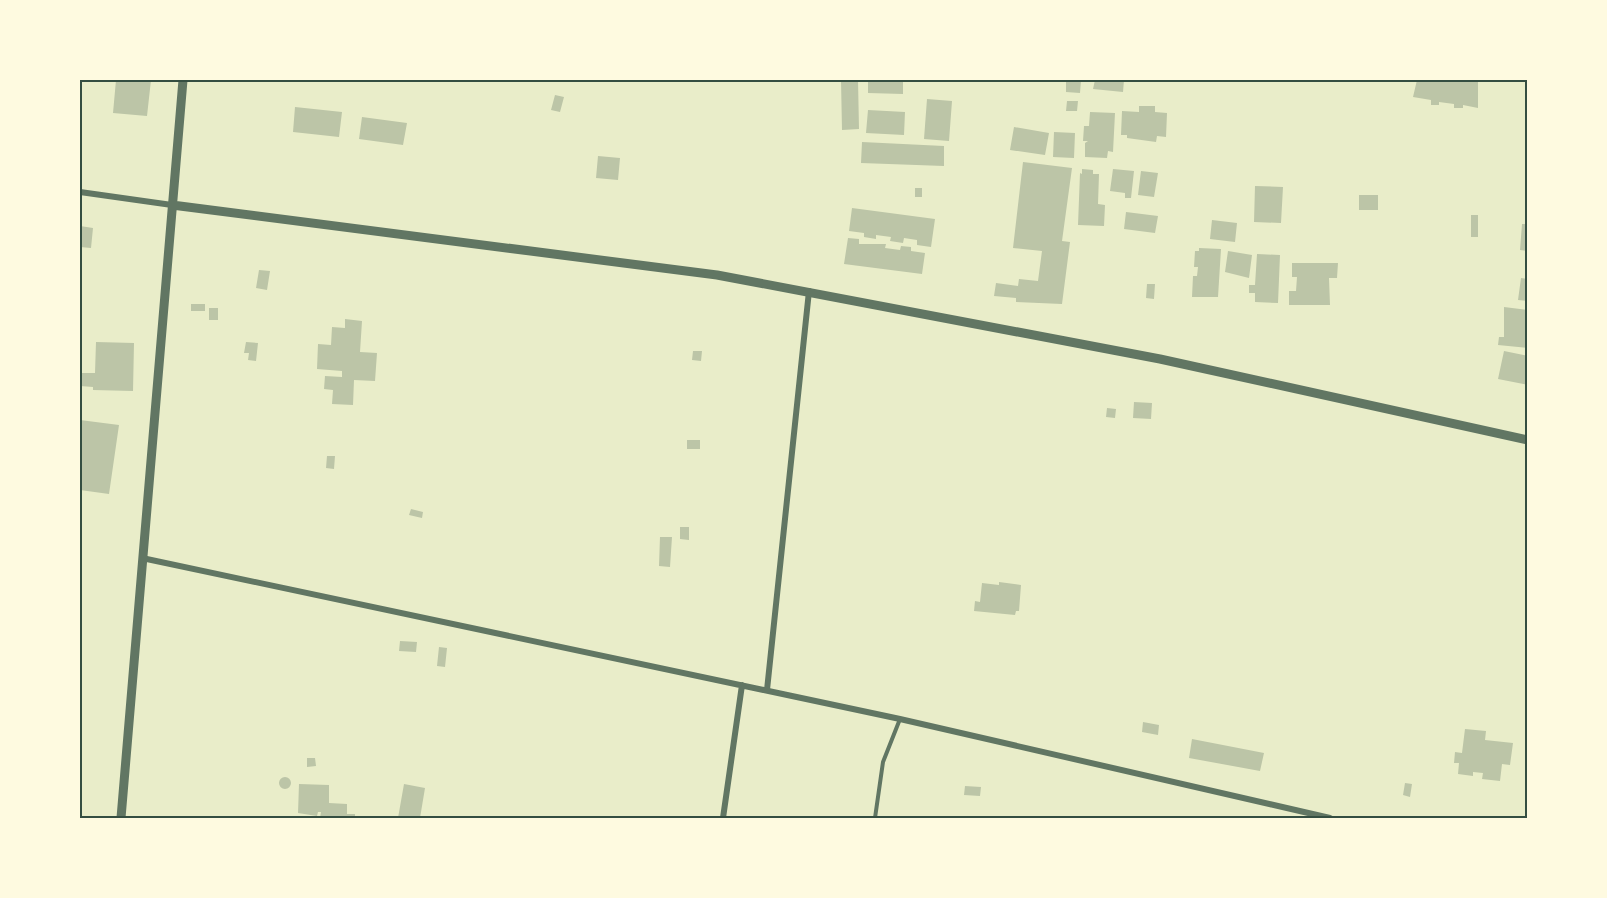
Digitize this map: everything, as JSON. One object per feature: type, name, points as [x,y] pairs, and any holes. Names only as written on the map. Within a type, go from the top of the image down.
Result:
[{"type":"street","points":[[121,819],[183,80]]},
{"type":"street","points":[[80,192],[694,272],[809,291],[1160,359],[1527,440]]},
{"type":"street","points":[[767,690],[809,291]]},
{"type":"street","points":[[142,558],[900,719],[1330,819]]},
{"type":"street","points":[[723,819],[742,685]]},
{"type":"lane","points":[[875,819],[883,762],[900,719]]},
{"type":"building","points":[[116,80],[151,80],[147,116],[113,113]]},
{"type":"building","points":[[841,80],[858,80],[859,129],[842,130]]},
{"type":"building","points":[[868,80],[903,80],[903,94],[868,93]]},
{"type":"building","points":[[1066,80],[1081,80],[1080,93],[1066,92]]},
{"type":"building","points":[[1095,80],[1124,80],[1123,92],[1093,89]]},
{"type":"building","points":[[1417,80],[1478,80],[1478,108],[1463,105],[1463,108],[1454,108],[1454,104],[1439,102],[1439,105],[1431,105],[1431,100],[1413,97]]},
{"type":"building","points":[[555,95],[564,97],[560,112],[551,110]]},
{"type":"building","points":[[927,99],[952,101],[949,141],[924,139]]},
{"type":"building","points":[[1067,101],[1078,101],[1077,111],[1066,111]]},
{"type":"building","points":[[1139,106],[1155,106],[1155,112],[1167,113],[1166,137],[1157,136],[1156,142],[1121,135],[1122,111],[1139,112]]},
{"type":"building","points":[[295,107],[342,112],[339,137],[293,132]]},
{"type":"building","points":[[868,110],[905,112],[904,135],[866,133]]},
{"type":"building","points":[[1090,112],[1115,113],[1113,152],[1108,151],[1107,158],[1085,157],[1085,143],[1088,141],[1083,141],[1084,126],[1089,126]]},
{"type":"building","points":[[362,117],[407,123],[403,145],[359,139]]},
{"type":"building","points":[[1014,127],[1049,133],[1045,155],[1010,150]]},
{"type":"building","points":[[1054,132],[1075,133],[1074,158],[1053,157]]},
{"type":"building","points":[[862,142],[944,146],[944,166],[861,163]]},
{"type":"building","points":[[598,156],[620,158],[618,180],[596,178]]},
{"type":"building","points":[[1023,162],[1072,168],[1062,241],[1070,242],[1062,304],[1016,302],[1016,298],[994,296],[996,283],[1018,286],[1019,279],[1038,281],[1042,251],[1013,248]]},
{"type":"building","points":[[1082,169],[1093,170],[1093,174],[1099,174],[1098,204],[1105,205],[1104,226],[1078,225]]},
{"type":"building","points":[[1113,169],[1134,171],[1131,198],[1125,198],[1125,193],[1110,191]]},
{"type":"building","points":[[1141,171],[1158,173],[1154,197],[1138,195]]},
{"type":"building","points":[[1255,186],[1283,187],[1281,223],[1254,222]]},
{"type":"building","points":[[915,188],[922,188],[922,197],[915,197]]},
{"type":"building","points":[[1359,195],[1378,195],[1378,210],[1359,210]]},
{"type":"building","points":[[852,208],[935,219],[931,247],[917,245],[917,240],[904,238],[903,243],[890,241],[891,237],[876,235],[876,239],[864,237],[864,233],[849,231]]},
{"type":"building","points":[[1126,212],[1158,216],[1155,233],[1124,229]]},
{"type":"building","points":[[1471,215],[1478,215],[1478,237],[1471,237]]},
{"type":"building","points":[[1212,220],[1237,223],[1235,242],[1210,239]]},
{"type":"building","points":[[1522,224],[1528,224],[1528,251],[1520,250]]},
{"type":"building","points":[[80,226],[93,228],[91,248],[80,247]]},
{"type":"building","points":[[848,238],[859,239],[859,244],[886,244],[885,248],[900,250],[901,246],[911,247],[911,251],[925,253],[922,274],[844,264]]},
{"type":"building","points":[[1199,248],[1221,249],[1218,297],[1192,297],[1193,276],[1197,276],[1198,267],[1194,267],[1195,251],[1199,251]]},
{"type":"building","points":[[1228,251],[1252,255],[1249,278],[1225,272]]},
{"type":"building","points":[[1257,254],[1280,255],[1278,303],[1255,302],[1255,293],[1249,293],[1249,285],[1255,285]]},
{"type":"building","points":[[1292,263],[1338,263],[1337,278],[1329,278],[1330,305],[1289,305],[1289,291],[1296,291],[1297,277],[1292,277]]},
{"type":"building","points":[[259,270],[270,271],[267,290],[256,288]]},
{"type":"building","points":[[1521,278],[1528,279],[1528,301],[1518,300]]},
{"type":"building","points":[[1147,284],[1155,284],[1154,299],[1146,298]]},
{"type":"building","points":[[191,304],[205,304],[205,311],[191,311]]},
{"type":"building","points":[[1504,307],[1528,310],[1528,348],[1498,345],[1499,337],[1504,337]]},
{"type":"building","points":[[209,308],[218,308],[218,320],[209,320]]},
{"type":"building","points":[[345,319],[362,321],[360,352],[377,353],[375,381],[354,380],[353,405],[332,404],[333,390],[324,389],[325,376],[342,377],[342,371],[317,369],[318,344],[331,345],[332,327],[345,328]]},
{"type":"building","points":[[96,342],[134,343],[133,391],[93,390],[93,387],[80,386],[80,373],[95,373]]},
{"type":"building","points":[[246,342],[258,343],[256,361],[248,360],[249,353],[244,353]]},
{"type":"building","points":[[693,351],[702,351],[701,361],[692,360]]},
{"type":"building","points":[[1504,351],[1528,356],[1528,385],[1498,379]]},
{"type":"building","points":[[1134,402],[1152,403],[1151,419],[1133,418]]},
{"type":"building","points":[[1107,408],[1116,409],[1115,418],[1106,417]]},
{"type":"building","points":[[80,420],[119,425],[109,494],[80,490]]},
{"type":"building","points":[[687,440],[700,440],[700,449],[687,449]]},
{"type":"building","points":[[327,456],[335,456],[334,469],[326,468]]},
{"type":"building","points":[[411,509],[423,512],[422,518],[409,515]]},
{"type":"building","points":[[680,527],[689,527],[689,540],[680,539]]},
{"type":"building","points":[[660,537],[672,537],[670,567],[659,566]]},
{"type":"building","points":[[999,582],[1021,585],[1019,611],[1016,611],[1015,615],[974,611],[975,601],[980,602],[982,583],[999,585]]},
{"type":"building","points":[[400,641],[417,642],[416,652],[399,651]]},
{"type":"building","points":[[439,647],[447,648],[445,667],[437,666]]},
{"type":"building","points":[[1143,722],[1159,725],[1158,735],[1142,732]]},
{"type":"building","points":[[1465,729],[1486,731],[1485,740],[1513,743],[1510,765],[1502,764],[1500,781],[1482,779],[1483,773],[1473,772],[1473,776],[1458,774],[1459,763],[1454,763],[1455,752],[1462,753]]},
{"type":"building","points":[[1192,739],[1264,753],[1260,771],[1189,758]]},
{"type":"building","points":[[307,758],[315,758],[316,766],[307,767]]},
{"type":"building","points":[[287,777],[290,778],[290,788],[283,789],[280,788],[279,781],[280,778]]},
{"type":"building","points":[[1405,783],[1412,784],[1410,797],[1403,795]]},
{"type":"building","points":[[299,784],[329,785],[329,803],[347,804],[347,814],[355,814],[355,818],[320,818],[321,812],[318,812],[317,816],[298,813]]},
{"type":"building","points":[[404,784],[425,788],[420,818],[398,818]]},
{"type":"building","points":[[965,786],[981,787],[980,796],[964,795]]}]
